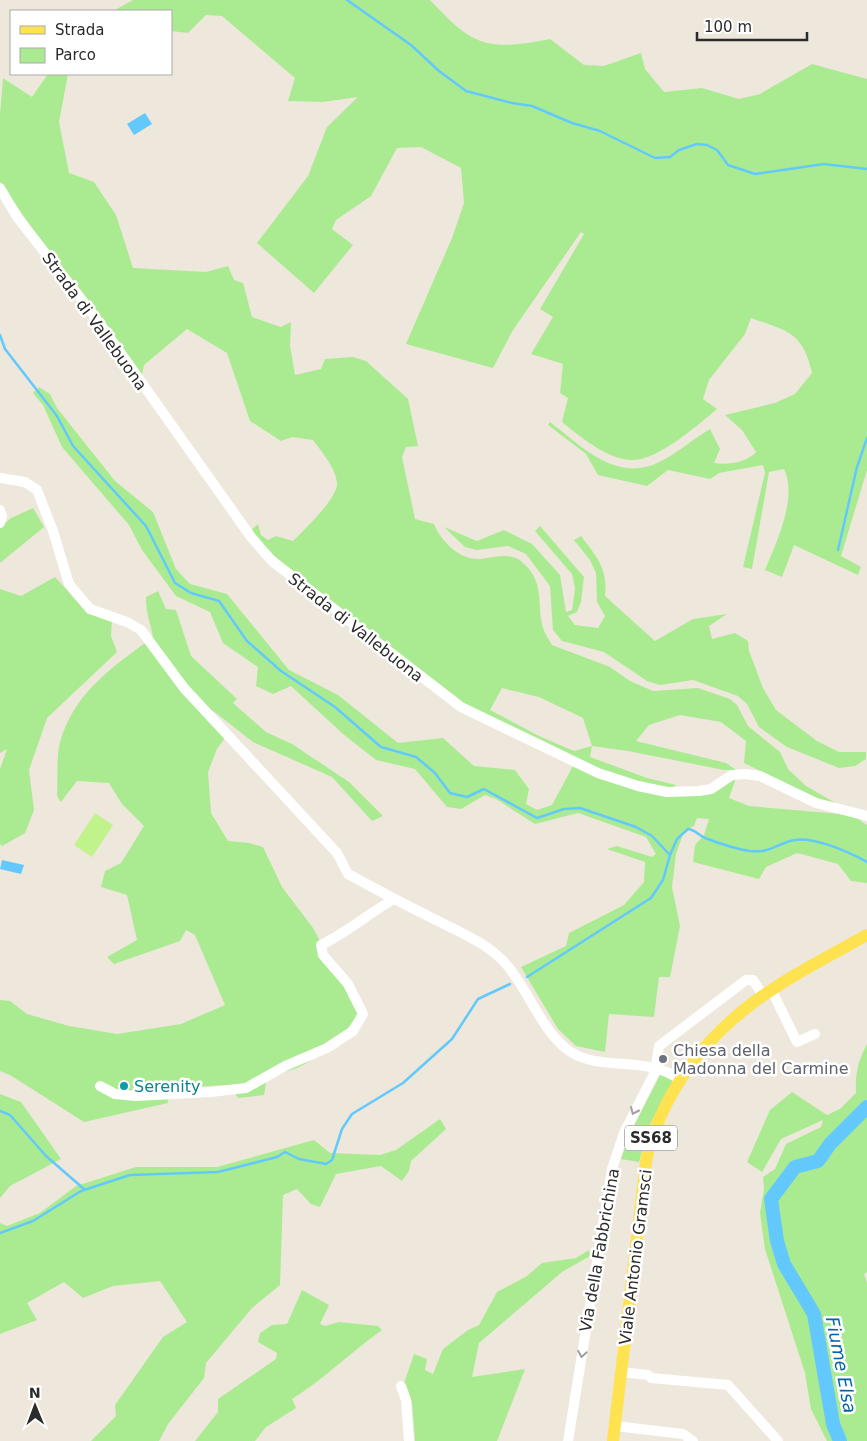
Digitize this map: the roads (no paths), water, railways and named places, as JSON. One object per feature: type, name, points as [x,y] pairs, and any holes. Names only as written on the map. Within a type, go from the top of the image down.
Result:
[{"type":"main road","name":"Viale Antonio Gramsci","points":[[613,1441],[648,1150],[662,1113],[680,1080],[717,1033],[767,991],[867,935]]},
{"type":"street","name":"Strada di Vallebuona","points":[[0,188],[17,216],[93,314],[251,537],[272,561],[442,694],[461,707],[504,730],[598,773],[638,786],[667,792],[699,791],[711,788],[732,776],[745,774],[760,776],[816,803],[867,816]]},
{"type":"street","points":[[0,478],[30,483],[40,496],[69,584],[90,609],[127,622],[141,630],[184,688],[337,853],[348,874],[484,944],[505,963],[550,1030],[569,1051],[589,1058],[656,1067],[680,1080]]},
{"type":"street","points":[[0,510],[2,516],[0,523]]},
{"type":"street","points":[[100,1086],[115,1094],[136,1096],[246,1088],[285,1066],[327,1048],[353,1031],[363,1014],[348,984],[323,955],[322,945],[394,899]]},
{"type":"street","name":"Via della Fabbrichina","points":[[568,1436],[613,1164],[624,1133],[656,1067],[657,1050],[662,1043],[702,1015],[745,980],[752,979],[767,991]]},
{"type":"street","points":[[767,991],[797,1042],[816,1034]]},
{"type":"street","points":[[621,1372],[648,1375],[652,1378],[728,1385],[778,1441]]},
{"type":"street","points":[[401,1386],[406,1400],[409,1441]]},
{"type":"street","points":[[615,1426],[683,1434],[694,1441]]},
{"type":"water","points":[[145,113],[152,124],[134,135],[127,124]]},
{"type":"water","points":[[2,860],[24,865],[21,874],[0,869]]},
{"type":"waterway","points":[[347,0],[411,45],[439,71],[466,91],[512,103],[532,106],[572,123],[600,131],[655,158],[670,157],[679,150],[697,144],[707,145],[717,150],[728,165],[755,174],[824,164],[867,169]]},
{"type":"waterway","points":[[0,335],[5,349],[57,416],[73,446],[146,526],[175,583],[191,593],[219,601],[247,641],[281,671],[335,707],[381,747],[416,757],[435,773],[450,793],[467,797],[484,789],[537,818],[564,809],[580,808],[636,827],[652,836],[670,855],[677,839],[688,829],[716,842],[750,851],[767,850],[798,839],[808,840],[840,849],[867,862]]},
{"type":"waterway","points":[[838,550],[857,467],[867,438]]},
{"type":"waterway","points":[[527,977],[651,898],[663,880],[670,855]]},
{"type":"waterway","points":[[0,1233],[33,1221],[81,1191],[130,1175],[218,1172],[277,1157],[285,1152],[299,1159],[326,1164],[332,1160],[342,1129],[352,1114],[403,1083],[452,1039],[478,999],[510,984]]},
{"type":"waterway","name":"Fiume Elsa","points":[[840,1441],[833,1424],[814,1314],[784,1264],[777,1241],[771,1199],[795,1167],[818,1161],[830,1144],[867,1107]]},
{"type":"waterway","points":[[0,1111],[10,1115],[46,1156],[84,1189]]},
{"type":"place","name":"Chiesa della Madonna del Carmine","points":[[663,1059]]},
{"type":"place","name":"Serenity","points":[[124,1086]]}]
